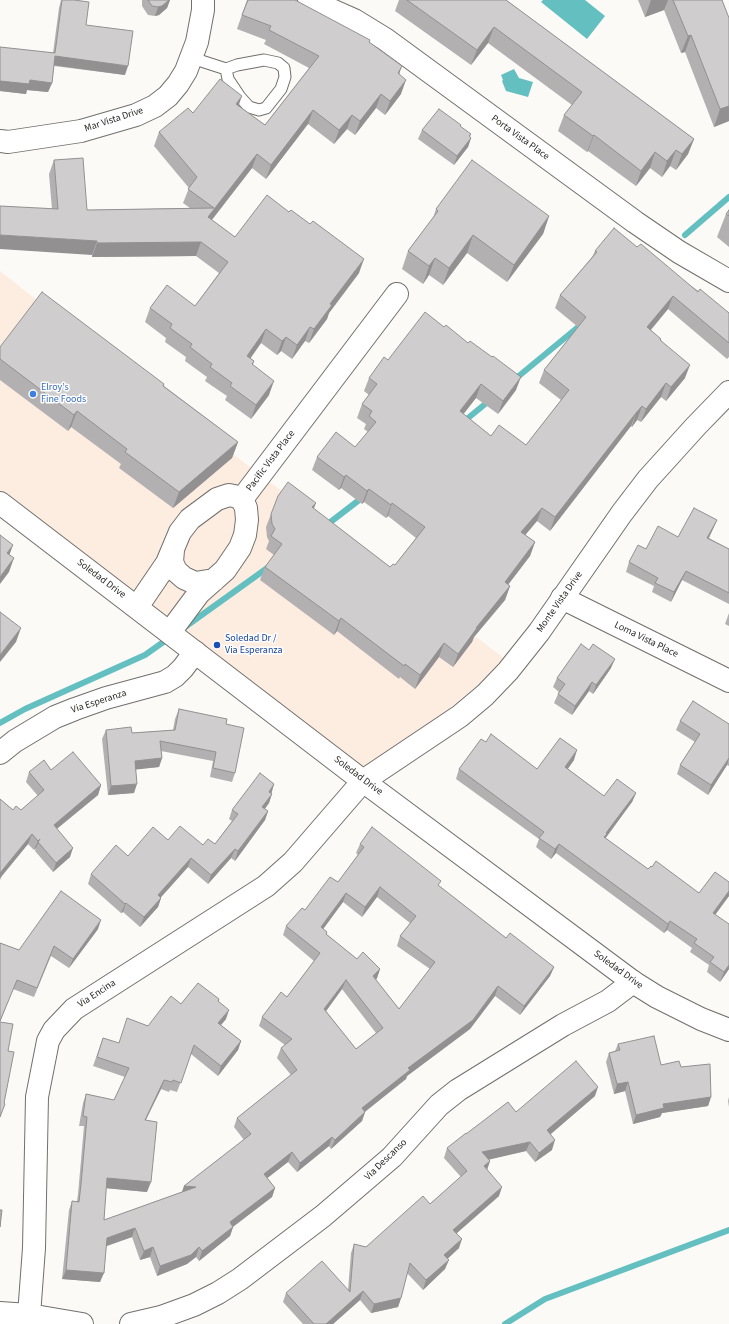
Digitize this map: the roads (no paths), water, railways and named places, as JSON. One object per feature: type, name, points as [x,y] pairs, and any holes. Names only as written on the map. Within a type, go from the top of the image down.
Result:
[{"type":"street","name":"Mar Vista Drive","points":[[0,142],[81,130],[136,115],[155,106],[168,96],[178,84],[192,58],[200,26],[202,0]]},
{"type":"street","name":"Porta Vista Place","points":[[309,0],[354,20],[385,39],[635,222],[679,252],[729,281]]},
{"type":"street","name":"Pacific Vista Place","points":[[170,632],[200,593],[232,562],[240,548],[246,535],[247,520],[246,508],[242,500],[397,294]]},
{"type":"street","name":"Monte Vista Drive","points":[[363,781],[460,716],[508,672],[521,657],[622,513],[648,479],[729,392]]},
{"type":"street","points":[[137,606],[167,563],[180,532],[190,519],[216,499],[229,495],[242,500]]},
{"type":"street","name":"Soledad Drive","points":[[0,503],[137,606],[363,781],[633,982],[657,997],[702,1019],[729,1030]]},
{"type":"street","points":[[173,550],[172,562],[176,571],[184,578],[195,583],[214,580]]},
{"type":"street","name":"Loma Vista Place","points":[[562,598],[729,681]]},
{"type":"street","name":"Via Esperanza","points":[[0,753],[15,741],[55,717],[87,705],[165,682],[175,676],[195,652]]},
{"type":"street","name":"Via Encina","points":[[29,1315],[34,1248],[37,1097],[48,1041],[54,1030],[62,1019],[80,1004],[266,886],[293,862],[363,781]]},
{"type":"street","name":"Via Descanso","points":[[131,1324],[161,1317],[194,1305],[218,1293],[240,1279],[323,1216],[392,1157],[439,1105],[458,1090],[557,1029],[608,1001],[633,982]]},
{"type":"street","points":[[0,1313],[29,1315],[82,1324]]},
{"type":"lane","points":[[192,58],[226,69],[237,64],[264,60],[278,63],[284,68],[285,77],[281,89],[266,108],[258,110],[249,107],[240,97],[228,79],[226,69]]},
{"type":"water","points":[[543,0],[585,0],[605,16],[587,39],[541,2]]},
{"type":"water","points":[[514,69],[519,78],[533,82],[528,97],[506,91],[501,75]]},
{"type":"waterway","points":[[685,235],[729,197]]},
{"type":"waterway","points":[[514,380],[583,323]]},
{"type":"waterway","points":[[462,423],[490,400]]},
{"type":"waterway","points":[[324,527],[363,497]]},
{"type":"waterway","points":[[185,627],[270,566]]},
{"type":"waterway","points":[[0,723],[25,709],[145,655],[169,638]]},
{"type":"waterway","points":[[505,1324],[545,1299],[729,1230]]},
{"type":"place","name":"Elroy’s Fine Foods","points":[[33,394]]},
{"type":"place","name":"Soledad Dr / Via Esperanza","points":[[217,645]]}]
